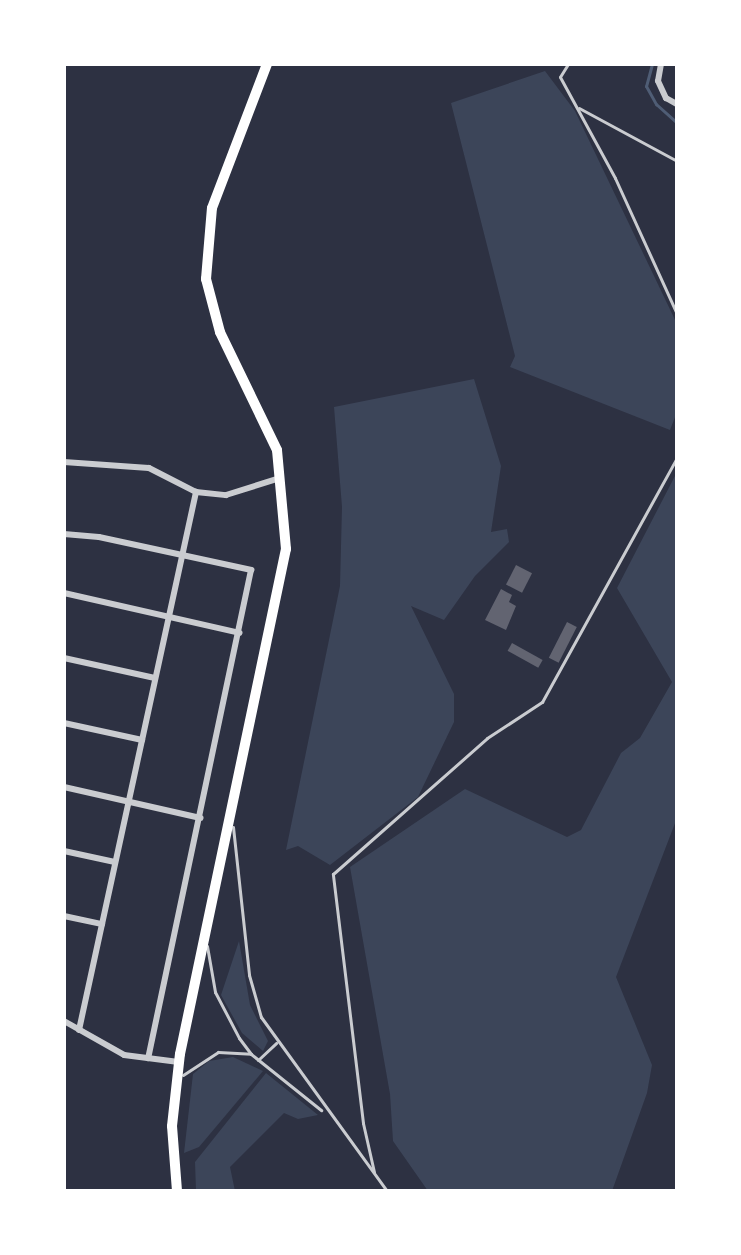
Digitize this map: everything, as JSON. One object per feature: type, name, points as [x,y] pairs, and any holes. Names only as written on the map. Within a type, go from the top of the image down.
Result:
[{"type":"highway","points":[[177,1191],[175,1084],[281,590],[286,549],[283,476],[268,426],[220,332],[206,279],[212,208],[267,64]]},
{"type":"street","points":[[661,64],[658,81],[666,98],[677,104]]},
{"type":"street","points":[[64,462],[149,468],[196,492],[226,495],[283,476]]},
{"type":"street","points":[[79,1030],[196,492]]},
{"type":"street","points":[[64,534],[251,570],[148,1058]]},
{"type":"street","points":[[64,593],[240,633]]},
{"type":"street","points":[[64,658],[155,678]]},
{"type":"street","points":[[64,723],[142,740]]},
{"type":"street","points":[[64,787],[201,818]]},
{"type":"street","points":[[64,851],[115,862]]},
{"type":"street","points":[[64,916],[102,924]]},
{"type":"street","points":[[64,1021],[124,1055],[179,1062]]},
{"type":"lane","points":[[568,64],[560,77],[579,108],[677,314]]},
{"type":"lane","points":[[579,108],[677,161]]},
{"type":"lane","points":[[374,1172],[360,1107],[333,874],[487,738],[542,702],[677,457]]},
{"type":"lane","points":[[232,813],[252,992],[276,1043],[326,1114],[387,1191]]},
{"type":"lane","points":[[206,930],[215,992],[251,1054],[326,1114]]},
{"type":"lane","points":[[258,1060],[276,1043]]},
{"type":"lane","points":[[175,1084],[206,1056],[228,1050],[251,1054]]},
{"type":"shaded area","points":[[545,71],[575,111],[677,324],[677,412],[670,430],[510,367],[515,356],[451,103]]},
{"type":"shaded area","points":[[474,379],[501,466],[491,532],[507,529],[509,542],[475,576],[444,620],[411,606],[454,694],[454,722],[418,797],[330,865],[298,846],[286,850],[340,586],[342,507],[334,407]]},
{"type":"shaded area","points":[[677,472],[677,818],[616,977],[652,1065],[647,1093],[612,1191],[428,1191],[393,1141],[390,1094],[350,867],[465,789],[567,837],[581,830],[621,753],[640,738],[672,682],[617,588]]},
{"type":"shaded area","points":[[239,941],[250,1005],[268,1041],[263,1051],[242,1033],[221,995]]},
{"type":"shaded area","points":[[233,1057],[263,1071],[199,1147],[184,1153],[193,1074],[209,1061]]},
{"type":"shaded area","points":[[266,1073],[318,1115],[298,1119],[284,1113],[230,1167],[235,1191],[196,1191],[195,1162]]},
{"type":"building","points":[[516,565],[532,573],[522,593],[506,585]]},
{"type":"building","points":[[501,589],[512,595],[509,602],[516,606],[506,630],[485,620]]},
{"type":"building","points":[[567,622],[577,627],[559,663],[549,658]]},
{"type":"building","points":[[512,643],[543,660],[538,668],[508,651]]},
{"type":"waterway","points":[[652,64],[646,86],[656,104],[677,123]]}]
